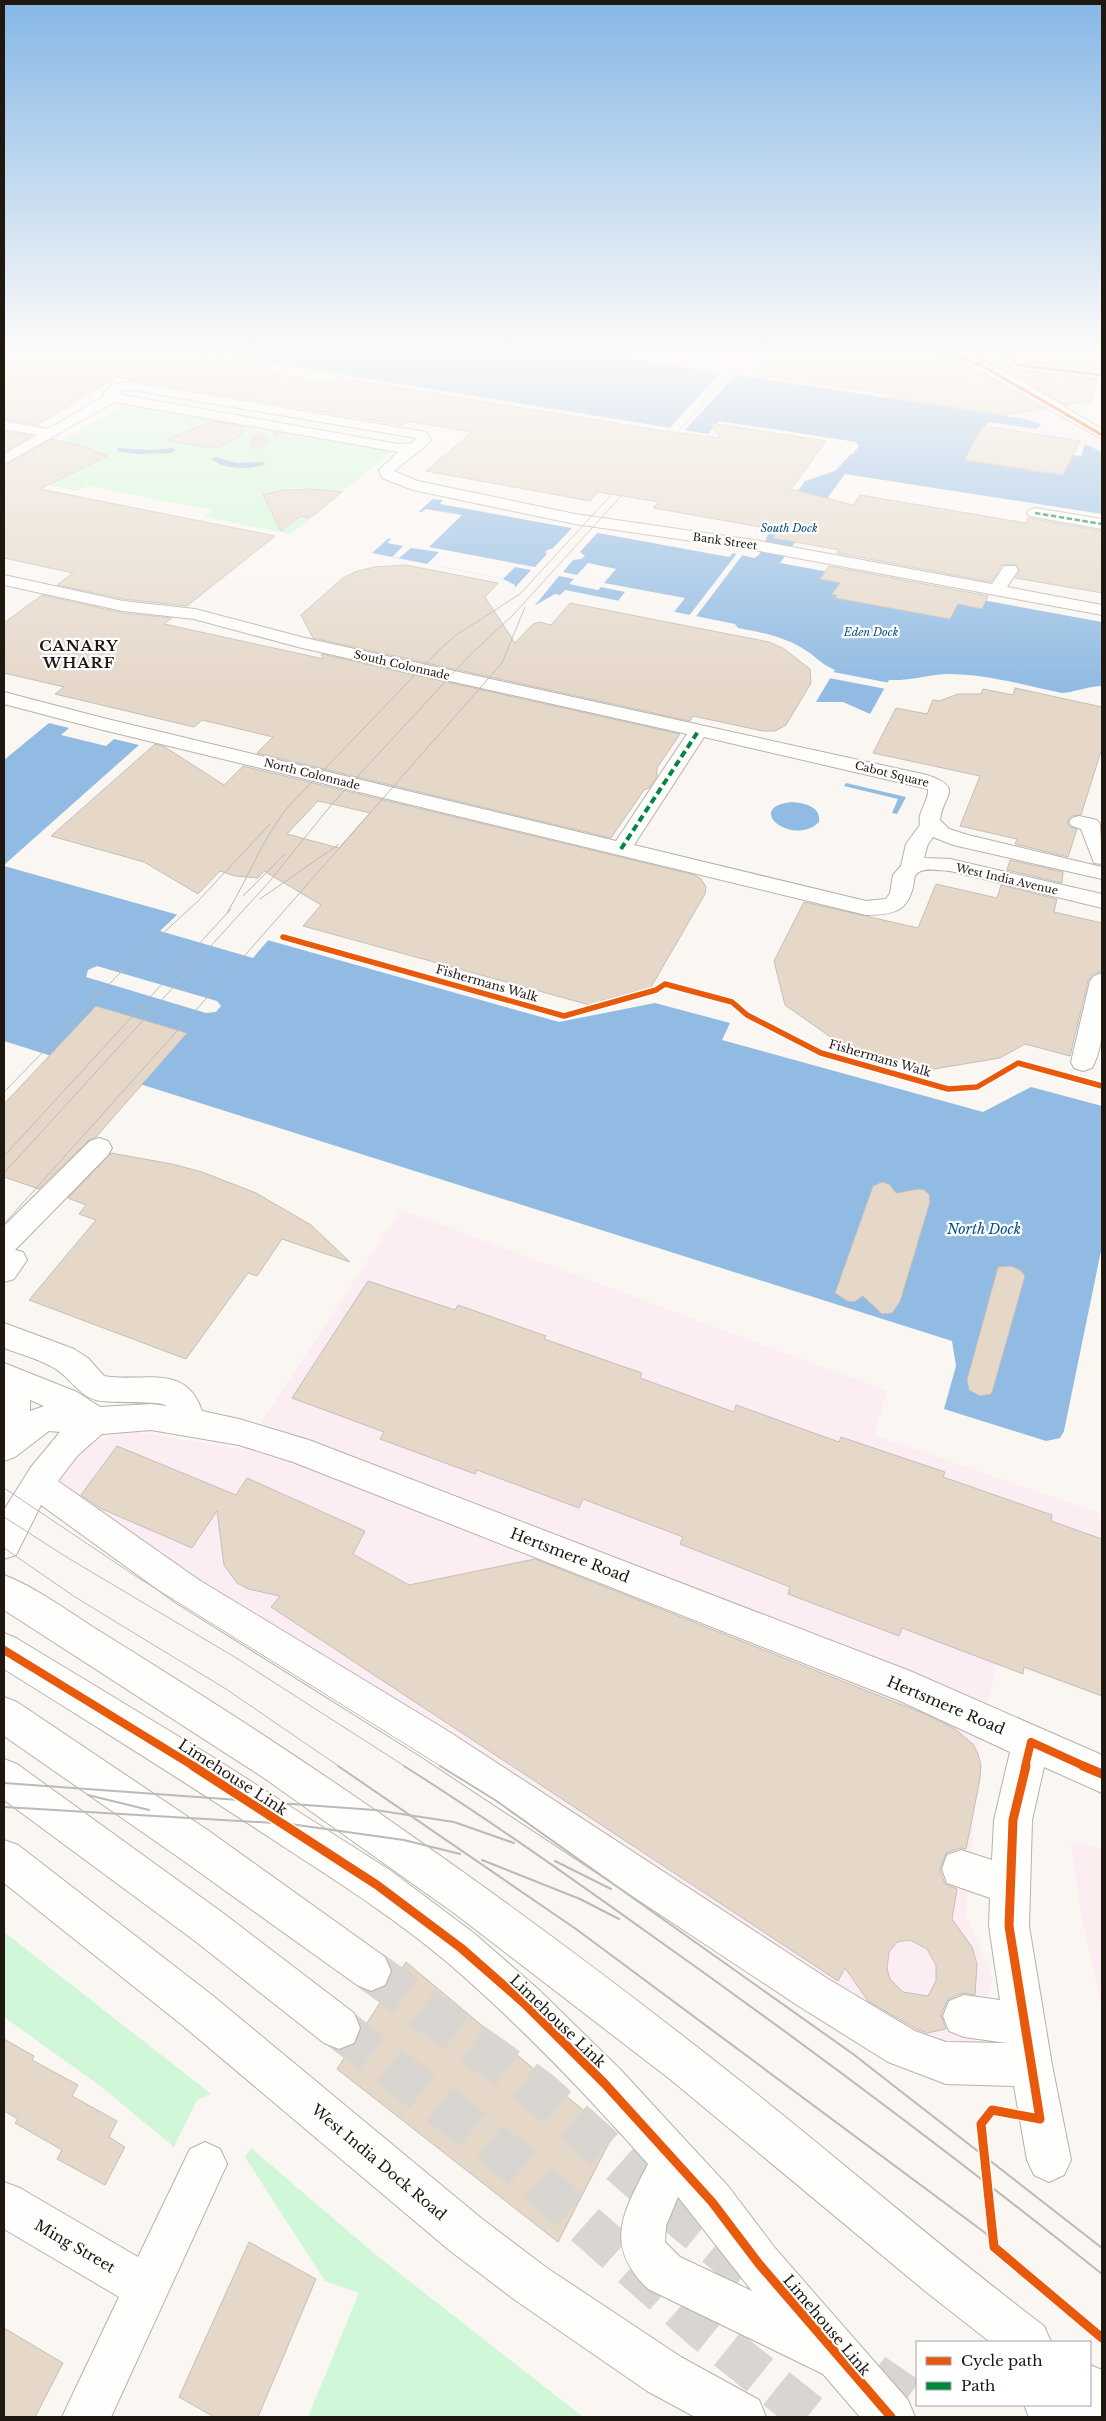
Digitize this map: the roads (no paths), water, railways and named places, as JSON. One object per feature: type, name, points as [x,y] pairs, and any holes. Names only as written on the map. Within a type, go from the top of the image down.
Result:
[{"type":"main road","name":"Bank Street","points":[[395,462],[386,470],[388,475],[413,485],[505,505],[627,528],[757,546],[1102,610]]},
{"type":"main road","points":[[1035,513],[1102,524]]},
{"type":"main road","points":[[731,542],[744,524]]},
{"type":"main road","points":[[996,591],[1010,570]]},
{"type":"main road","name":"South Colonnade","points":[[4,580],[142,609],[195,614],[302,643],[404,656],[514,691],[699,730]]},
{"type":"main road","points":[[142,609],[164,592]]},
{"type":"main road","points":[[514,691],[527,675]]},
{"type":"main road","name":"North Colonnade","points":[[4,698],[284,771],[621,849]]},
{"type":"main road","points":[[621,849],[699,730]]},
{"type":"main road","name":"Cabot Square","points":[[621,849],[866,908],[885,908],[894,904],[901,893],[904,875],[911,867],[916,844],[931,825],[930,814],[939,796],[939,788],[932,782],[699,730]]},
{"type":"main road","points":[[1079,822],[1090,824],[1102,858]]},
{"type":"main road","points":[[931,825],[942,833],[961,840],[1102,874]]},
{"type":"main road","name":"West India Avenue","points":[[911,867],[930,863],[950,865],[1102,901]]},
{"type":"main road","points":[[1082,1062],[1102,981]]},
{"type":"main road","points":[[7,1258],[99,1148]]},
{"type":"main road","points":[[4,1335],[63,1358],[77,1367],[95,1387],[121,1391],[156,1388],[176,1393],[187,1406],[190,1422]]},
{"type":"main road","points":[[7,1378],[66,1401],[95,1421]]},
{"type":"main road","points":[[6,1445],[13,1429],[15,1392],[7,1378]]},
{"type":"main road","name":"Hertsmere Road","points":[[6,1445],[46,1418],[95,1421],[120,1417],[151,1417],[190,1422],[239,1432],[308,1454],[910,1688],[1102,1774]]},
{"type":"main road","name":"Hertsmere Road","points":[[4,1544],[37,1484],[66,1444],[95,1421]]},
{"type":"main road","points":[[37,1484],[187,1591],[435,1744],[903,2048],[946,2063],[1031,2065]]},
{"type":"main road","points":[[4,1592],[100,1650],[312,1790],[435,1875],[688,2067],[959,2290],[1027,2341]]},
{"type":"main road","name":"Limehouse Link","points":[[4,1650],[228,1788],[377,1885],[461,1948],[525,2004],[605,2084],[712,2202],[759,2264],[891,2417]]},
{"type":"main road","points":[[4,1715],[195,1845],[371,1971]]},
{"type":"main road","points":[[1031,1742],[1014,1820],[1009,1926],[1031,2065],[1049,2160]]},
{"type":"main road","points":[[4,1777],[209,1927],[338,2028]]},
{"type":"main road","points":[[962,1869],[1011,1885]]},
{"type":"main road","name":"West India Dock Road","points":[[14,1871],[196,2010],[465,2234],[524,2278],[664,2374],[742,2417]]},
{"type":"main road","points":[[964,2016],[1024,2024]]},
{"type":"main road","points":[[674,2160],[643,2229],[643,2244],[649,2259],[664,2273],[797,2336],[841,2361]]},
{"type":"main road","points":[[86,2417],[205,2164]]},
{"type":"main road","name":"Ming Street","points":[[4,2204],[147,2288]]},
{"type":"main road","points":[[959,2290],[995,2341]]},
{"type":"main road","points":[[1091,2390],[1102,2400]]},
{"type":"main road","points":[[1049,2406],[1061,2417]]},
{"type":"water","points":[[215,462],[262,462],[266,464],[238,468]]},
{"type":"water","name":"Eden Dock","points":[[843,462],[984,462],[1032,467],[1031,471],[1063,475],[1068,462],[1102,462],[1102,514],[845,474],[780,563],[1102,622],[1102,686],[1062,693],[1005,680],[962,674],[889,680],[870,714],[843,702],[816,702],[835,670],[802,648],[779,637],[738,628],[735,624],[565,590],[560,595],[555,594],[532,607],[511,603],[515,585],[503,579],[372,553],[433,499],[443,500],[440,504],[729,557],[733,553],[754,558],[759,555],[770,530],[805,481],[835,471]],"holes":[[[549,549],[580,552],[584,556],[571,560],[545,552]]]},
{"type":"water","points":[[49,723],[69,728],[61,735],[106,746],[114,739],[139,745],[4,865],[4,760]]},
{"type":"water","points":[[846,783],[906,797],[897,814],[892,813],[898,799],[844,786]]},
{"type":"water","points":[[792,802],[811,806],[817,812],[819,822],[808,829],[797,831],[777,824],[772,817],[771,811],[778,805]]},
{"type":"water","name":"North Dock","points":[[4,866],[559,1022],[655,1003],[730,1023],[722,1040],[983,1112],[1031,1087],[1102,1106],[1102,1246],[1064,1431],[1060,1438],[1046,1441],[944,1409],[956,1366],[952,1341],[4,1041]]},
{"type":"tunnel","points":[[371,1971],[538,2090],[689,2224],[747,2271]]},
{"type":"tunnel","points":[[339,2028],[509,2157],[705,2331],[812,2417]]},
{"type":"tunnel","points":[[873,2374],[916,2403]]},
{"type":"tram line","points":[[227,913],[270,833],[287,808],[439,650],[456,635],[520,594],[611,495]]},
{"type":"tram line","points":[[4,1173],[269,882],[332,804],[469,656],[514,614],[621,496]]},
{"type":"tram line","points":[[4,1224],[239,962],[502,663],[525,607]]},
{"type":"tram line","points":[[4,1092],[120,973],[198,901],[270,824]]},
{"type":"tram line","points":[[260,899],[338,845]]},
{"type":"tram line","points":[[243,896],[285,854]]},
{"type":"tram line","points":[[4,1156],[231,909]]},
{"type":"tram line","points":[[4,1488],[137,1577],[442,1767]]},
{"type":"tram line","points":[[4,1517],[68,1558],[233,1656],[406,1767]]},
{"type":"tram line","points":[[4,1548],[75,1597],[226,1689],[340,1767]]},
{"type":"tram line","points":[[338,1766],[410,1815]]},
{"type":"tram line","points":[[404,1766],[532,1851],[771,2021],[938,2146],[1102,2274]]},
{"type":"tram line","points":[[440,1766],[495,1800],[853,2054],[1102,2248]]},
{"type":"tram line","points":[[4,1783],[375,1810],[410,1815]]},
{"type":"tram line","points":[[88,1795],[149,1810]]},
{"type":"tram line","points":[[4,1807],[290,1824],[404,1840],[460,1854]]},
{"type":"tram line","points":[[410,1815],[454,1822],[514,1843]]},
{"type":"tram line","points":[[410,1815],[576,1929],[984,2232],[1102,2334]]},
{"type":"tram line","points":[[482,1860],[580,1899],[619,1919]]},
{"type":"tram line","points":[[555,1861],[611,1889]]},
{"type":"district","name":"CANARY WHARF","points":[[79,654]]},
{"type":"water label","name":"South Dock","points":[[789,528]]}]
